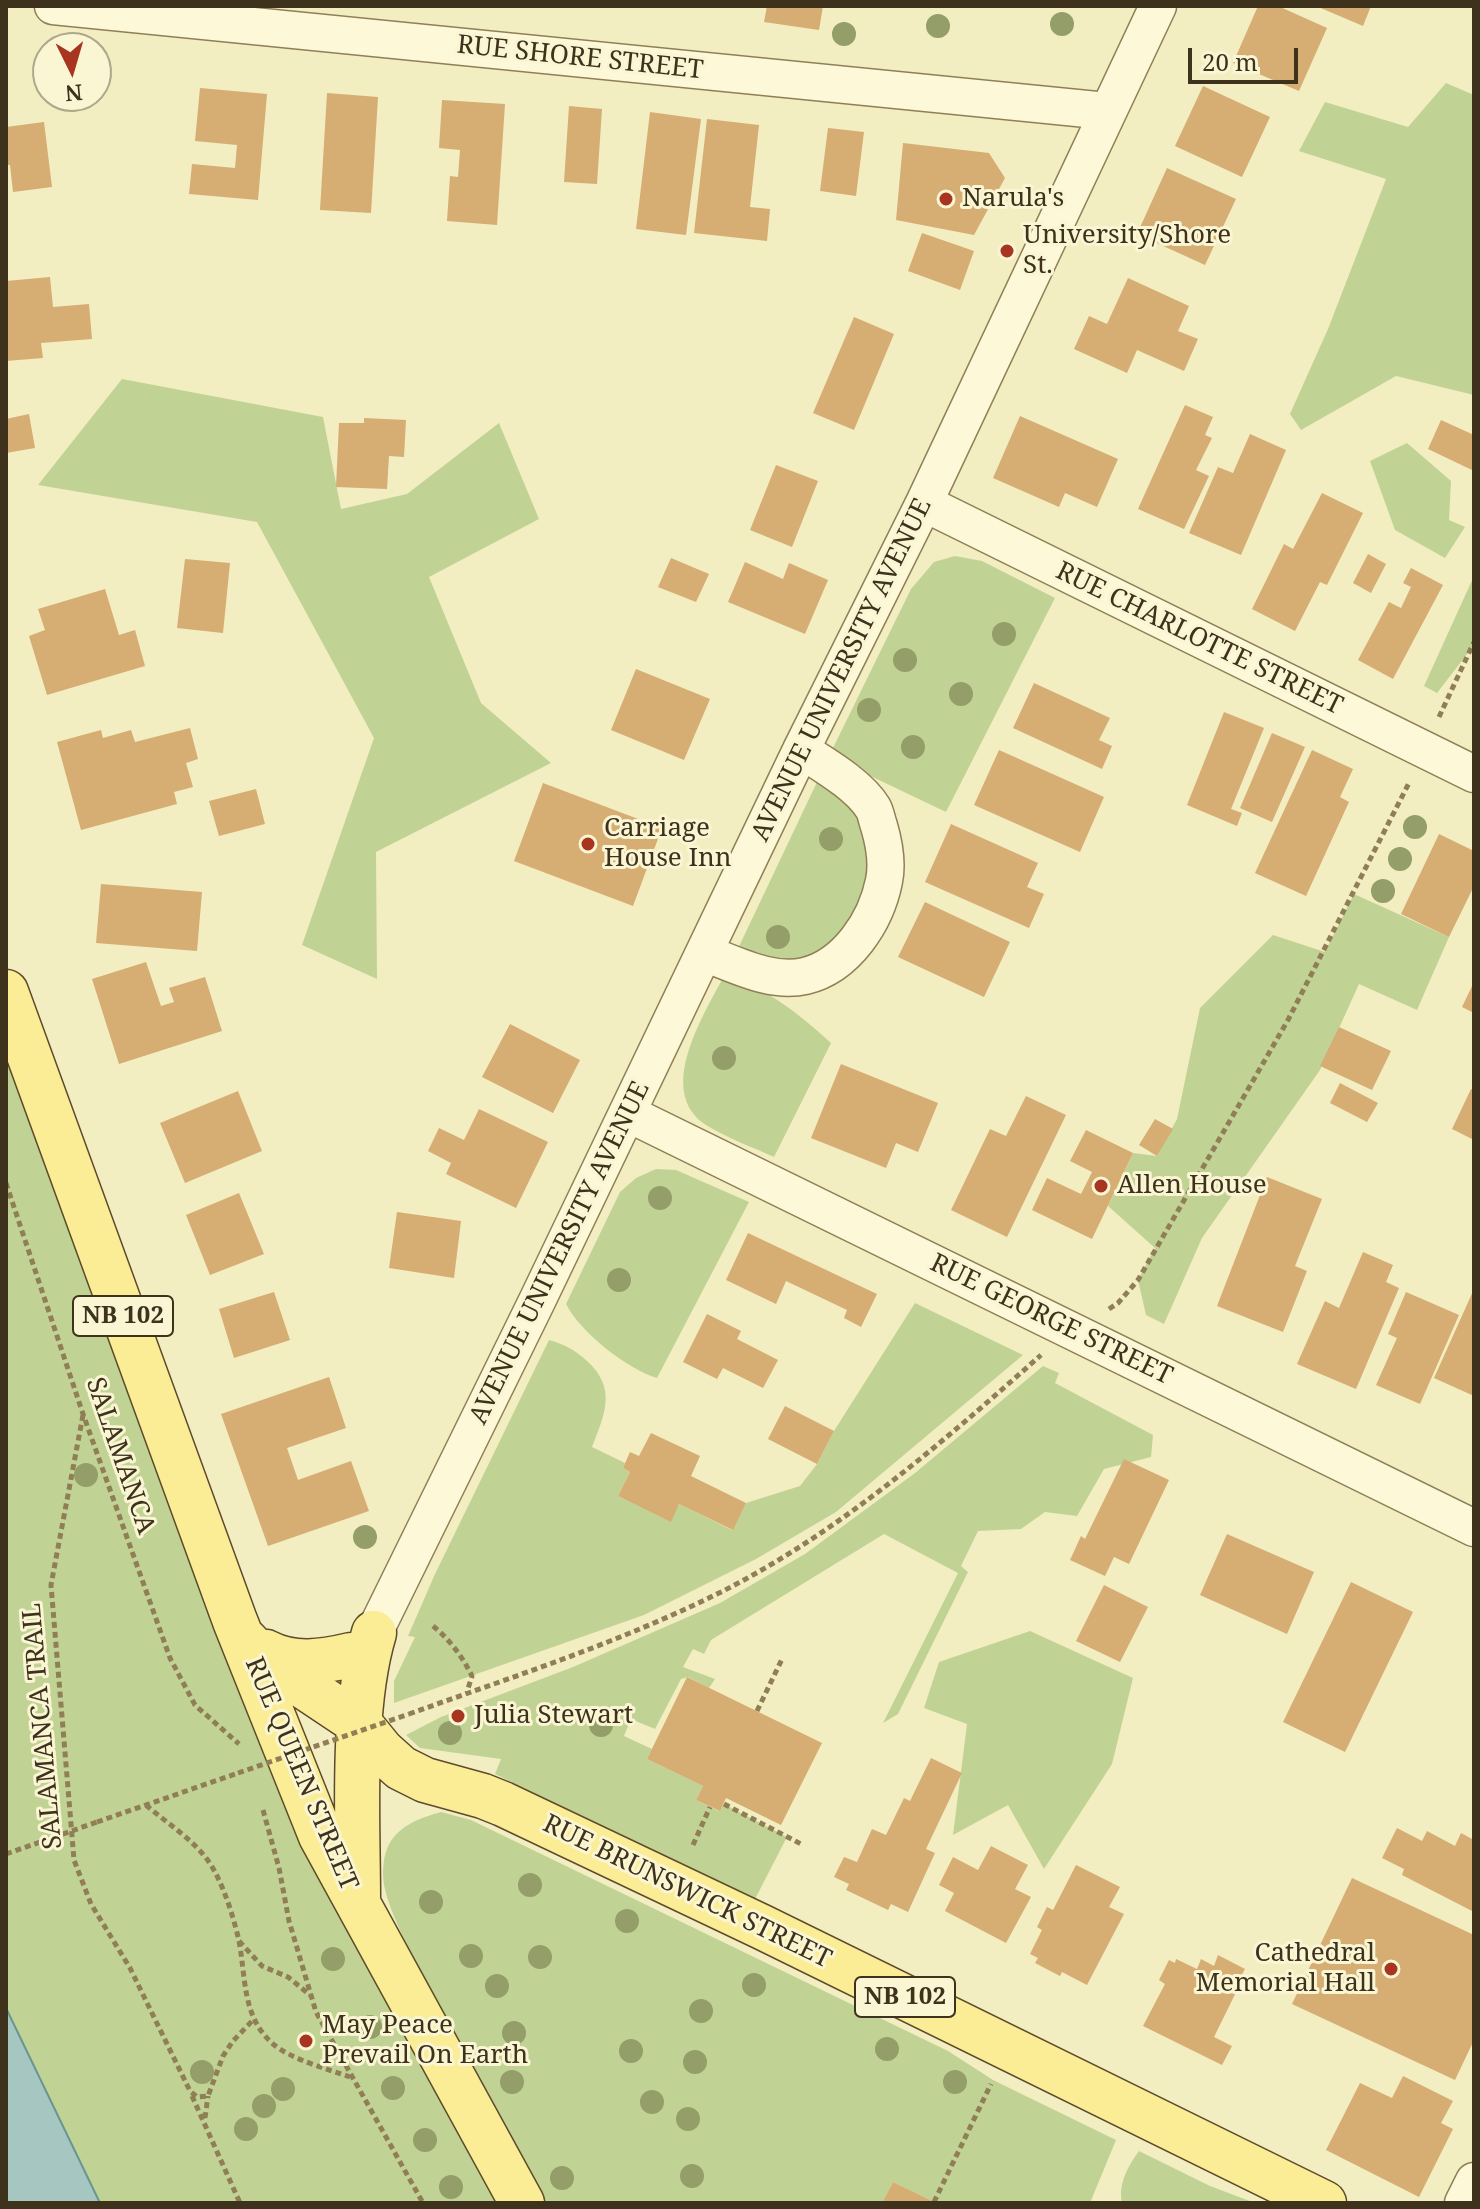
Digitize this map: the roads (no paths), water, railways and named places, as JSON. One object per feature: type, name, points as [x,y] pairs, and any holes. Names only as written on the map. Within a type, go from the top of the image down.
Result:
[{"type":"main road","name":"NB 102","points":[[6,992],[243,1639]]},
{"type":"main road","points":[[243,1639],[281,1660],[326,1661],[362,1644]]},
{"type":"main road","name":"RUE BRUNSWICK STREET","points":[[243,1639],[264,1660],[360,1724],[401,1768],[425,1780],[503,1804],[762,1927],[1324,2203]]},
{"type":"main road","name":"RUE QUEEN STREET","points":[[243,1639],[321,1836],[522,2203]]},
{"type":"main road","points":[[291,1762],[289,1732],[293,1708],[322,1673],[362,1644]]},
{"type":"main road","points":[[358,1908],[360,1724],[366,1659],[362,1644]]},
{"type":"street","name":"RUE SHORE STREET","points":[[53,6],[1107,111]]},
{"type":"street","name":"AVENUE UNIVERSITY AVENUE","points":[[362,1644],[627,1113],[801,750],[924,503],[1158,6]]},
{"type":"street","name":"RUE CHARLOTTE STREET","points":[[924,503],[1474,774]]},
{"type":"street","points":[[704,953],[770,976],[805,976],[838,961],[858,940],[871,915],[884,881],[885,847],[873,809],[844,779],[801,750]]},
{"type":"street","name":"RUE GEORGE STREET","points":[[627,1113],[1474,1528]]},
{"type":"street","points":[[1463,2203],[1474,2181]]},
{"type":"water","points":[[6,2008],[100,2203],[6,2203]]},
{"type":"place","name":"Narula's","points":[[946,199]]},
{"type":"place","name":"University/Shore St.","points":[[1007,251]]},
{"type":"place","name":"Carriage House Inn","points":[[588,844]]},
{"type":"place","name":"Allen House","points":[[1101,1186]]},
{"type":"place","name":"Julia Stewart","points":[[458,1716]]},
{"type":"place","name":"Cathedral Memorial Hall","points":[[1391,1969]]},
{"type":"place","name":"May Peace Prevail On Earth","points":[[306,2041]]}]
